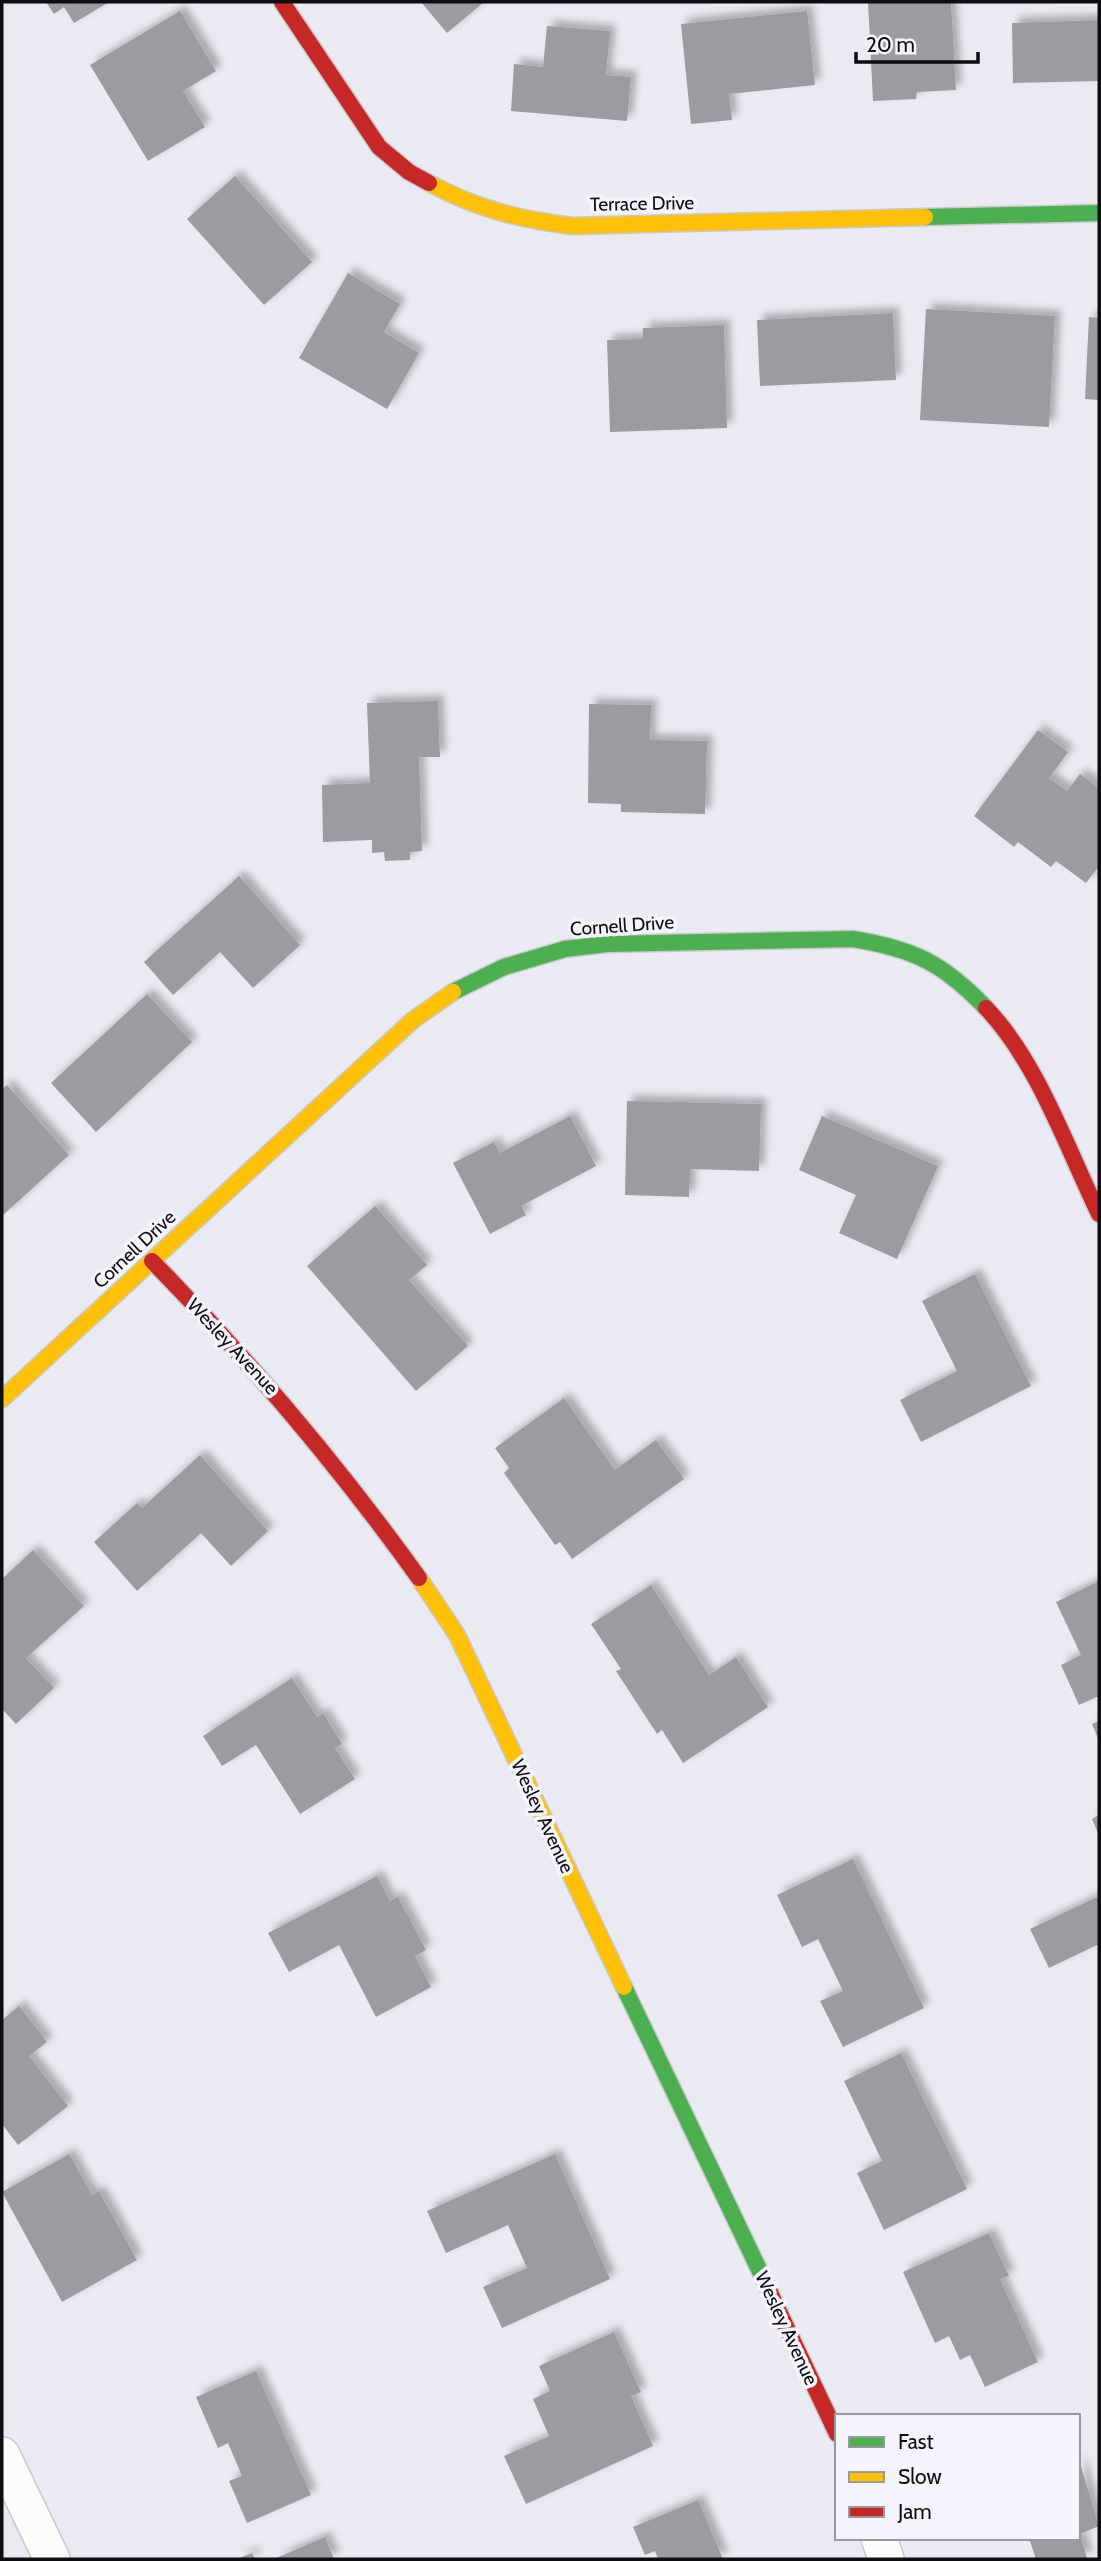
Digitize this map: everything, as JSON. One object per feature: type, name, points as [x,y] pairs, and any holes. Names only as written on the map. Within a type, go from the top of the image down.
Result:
[{"type":"street","name":"Terrace Drive","points":[[282,2],[379,147],[409,172],[460,200],[516,219],[572,226],[1099,213]]},
{"type":"street","name":"Cornell Drive","points":[[2,1399],[413,1020],[447,995],[504,967],[565,950],[607,944],[853,939],[914,954],[956,977],[998,1021],[1037,1084],[1099,1214]]},
{"type":"street","name":"Wesley Avenue","points":[[152,1261],[221,1329],[316,1439],[404,1555],[457,1635],[835,2430]]},
{"type":"street","points":[[2,2455],[52,2559]]},
{"type":"street","points":[[880,2540],[886,2559]]},
{"type":"building","points":[[46,2],[109,2],[74,23],[64,7],[54,14]]},
{"type":"building","points":[[421,2],[484,2],[447,33]]},
{"type":"building","points":[[868,2],[951,2],[956,90],[917,92],[916,99],[873,101]]},
{"type":"building","points":[[180,11],[216,71],[183,91],[205,127],[148,161],[90,65]]},
{"type":"building","points":[[807,11],[815,85],[729,94],[732,120],[691,124],[681,24]]},
{"type":"building","points":[[1099,20],[1099,81],[1013,83],[1012,23]]},
{"type":"building","points":[[547,26],[610,31],[606,75],[631,77],[627,121],[511,111],[514,64],[543,67]]},
{"type":"building","points":[[235,176],[312,262],[264,305],[187,219]]},
{"type":"building","points":[[348,273],[400,304],[384,332],[419,353],[387,409],[299,358]]},
{"type":"building","points":[[926,309],[1055,316],[1049,427],[920,420]]},
{"type":"building","points":[[893,313],[896,380],[760,386],[757,320]]},
{"type":"building","points":[[1089,317],[1099,318],[1099,400],[1085,399]]},
{"type":"building","points":[[724,325],[727,428],[610,432],[607,340],[643,339],[643,328]]},
{"type":"building","points":[[438,701],[440,757],[419,757],[422,851],[410,852],[410,860],[385,861],[384,852],[372,853],[372,840],[323,842],[322,785],[370,783],[367,703]]},
{"type":"building","points":[[589,704],[651,705],[650,740],[707,741],[705,814],[621,812],[621,804],[588,803]]},
{"type":"building","points":[[1038,730],[1068,752],[1049,778],[1067,791],[1080,774],[1099,788],[1099,866],[1086,883],[1056,861],[1051,867],[1018,842],[1014,847],[974,816]]},
{"type":"building","points":[[239,876],[300,945],[253,988],[220,952],[173,995],[144,962]]},
{"type":"building","points":[[147,994],[192,1042],[96,1132],[51,1083]]},
{"type":"building","points":[[7,1085],[69,1155],[2,1216],[2,1089]]},
{"type":"building","points":[[627,1101],[761,1104],[759,1171],[690,1169],[689,1197],[625,1195]]},
{"type":"building","points":[[570,1116],[596,1166],[521,1206],[526,1215],[490,1234],[453,1163],[494,1142],[500,1153]]},
{"type":"building","points":[[822,1116],[938,1166],[897,1259],[839,1233],[856,1195],[799,1170]]},
{"type":"building","points":[[375,1206],[427,1265],[409,1280],[468,1346],[416,1391],[307,1266]]},
{"type":"building","points":[[975,1274],[1031,1386],[921,1442],[900,1400],[957,1371],[922,1301]]},
{"type":"building","points":[[564,1398],[615,1470],[656,1440],[684,1479],[572,1559],[560,1542],[555,1545],[504,1473],[509,1468],[495,1448]]},
{"type":"building","points":[[200,1455],[268,1531],[231,1566],[201,1533],[137,1591],[94,1542],[137,1503],[142,1508]]},
{"type":"building","points":[[33,1550],[84,1606],[26,1658],[54,1688],[16,1724],[2,1709],[2,1579]]},
{"type":"building","points":[[1099,1581],[1099,1696],[1079,1705],[1061,1665],[1081,1655],[1056,1602]]},
{"type":"building","points":[[651,1585],[709,1675],[736,1657],[768,1707],[683,1763],[662,1730],[657,1734],[616,1671],[621,1669],[591,1624]]},
{"type":"building","points":[[292,1678],[317,1717],[323,1713],[342,1744],[335,1748],[355,1779],[300,1814],[256,1745],[222,1766],[203,1736]]},
{"type":"building","points":[[1099,1721],[1099,1741],[1092,1724]]},
{"type":"building","points":[[1099,1815],[1099,1836],[1092,1819]]},
{"type":"building","points":[[853,1859],[924,2008],[843,2047],[820,2001],[843,1991],[818,1939],[802,1947],[777,1895]]},
{"type":"building","points":[[377,1876],[390,1901],[398,1897],[426,1950],[415,1956],[431,1987],[376,2017],[339,1945],[289,1972],[268,1933]]},
{"type":"building","points":[[1099,1896],[1099,1944],[1049,1968],[1030,1929]]},
{"type":"building","points":[[19,2006],[47,2042],[29,2056],[68,2106],[18,2145],[2,2124],[2,2020]]},
{"type":"building","points":[[901,2053],[967,2189],[884,2230],[857,2173],[882,2161],[844,2081]]},
{"type":"building","points":[[69,2154],[92,2195],[99,2191],[137,2260],[62,2302],[2,2192]]},
{"type":"building","points":[[555,2154],[610,2279],[502,2328],[483,2287],[527,2268],[508,2225],[446,2253],[427,2211]]},
{"type":"building","points":[[989,2233],[1009,2276],[1000,2279],[1038,2362],[985,2387],[970,2355],[960,2360],[949,2336],[935,2343],[903,2272]]},
{"type":"building","points":[[614,2332],[641,2392],[631,2396],[653,2446],[526,2504],[504,2456],[549,2436],[533,2399],[550,2391],[539,2366]]},
{"type":"building","points":[[256,2371],[311,2495],[247,2523],[229,2481],[242,2476],[228,2443],[218,2448],[196,2397]]},
{"type":"building","points":[[1080,2463],[1099,2526],[1080,2534]]},
{"type":"building","points":[[698,2500],[723,2559],[658,2559],[655,2551],[645,2555],[633,2527]]},
{"type":"building","points":[[1080,2534],[1087,2558],[1036,2559],[1030,2540],[1080,2540]]},
{"type":"building","points":[[325,2537],[334,2559],[274,2559]]},
{"type":"building","points":[[252,2553],[255,2559],[236,2559]]},
{"type":"traffic: fast","points":[[925,217],[1099,213]]},
{"type":"traffic: fast","points":[[453,992],[504,967],[565,949],[607,944],[853,939],[911,953],[926,960],[956,980],[986,1008]]},
{"type":"traffic: fast","points":[[624,1987],[765,2282]]},
{"type":"traffic: slow","points":[[429,183],[464,200],[498,212],[572,226],[925,217]]},
{"type":"traffic: slow","points":[[2,1399],[413,1020],[453,992]]},
{"type":"traffic: slow","points":[[419,1578],[457,1635],[624,1987]]},
{"type":"traffic: jam","points":[[282,2],[379,147],[409,172],[429,183]]},
{"type":"traffic: jam","points":[[986,1008],[1021,1053],[1036,1079],[1099,1214]]},
{"type":"traffic: jam","points":[[152,1261],[292,1414],[419,1578]]},
{"type":"traffic: jam","points":[[765,2282],[835,2430]]}]
